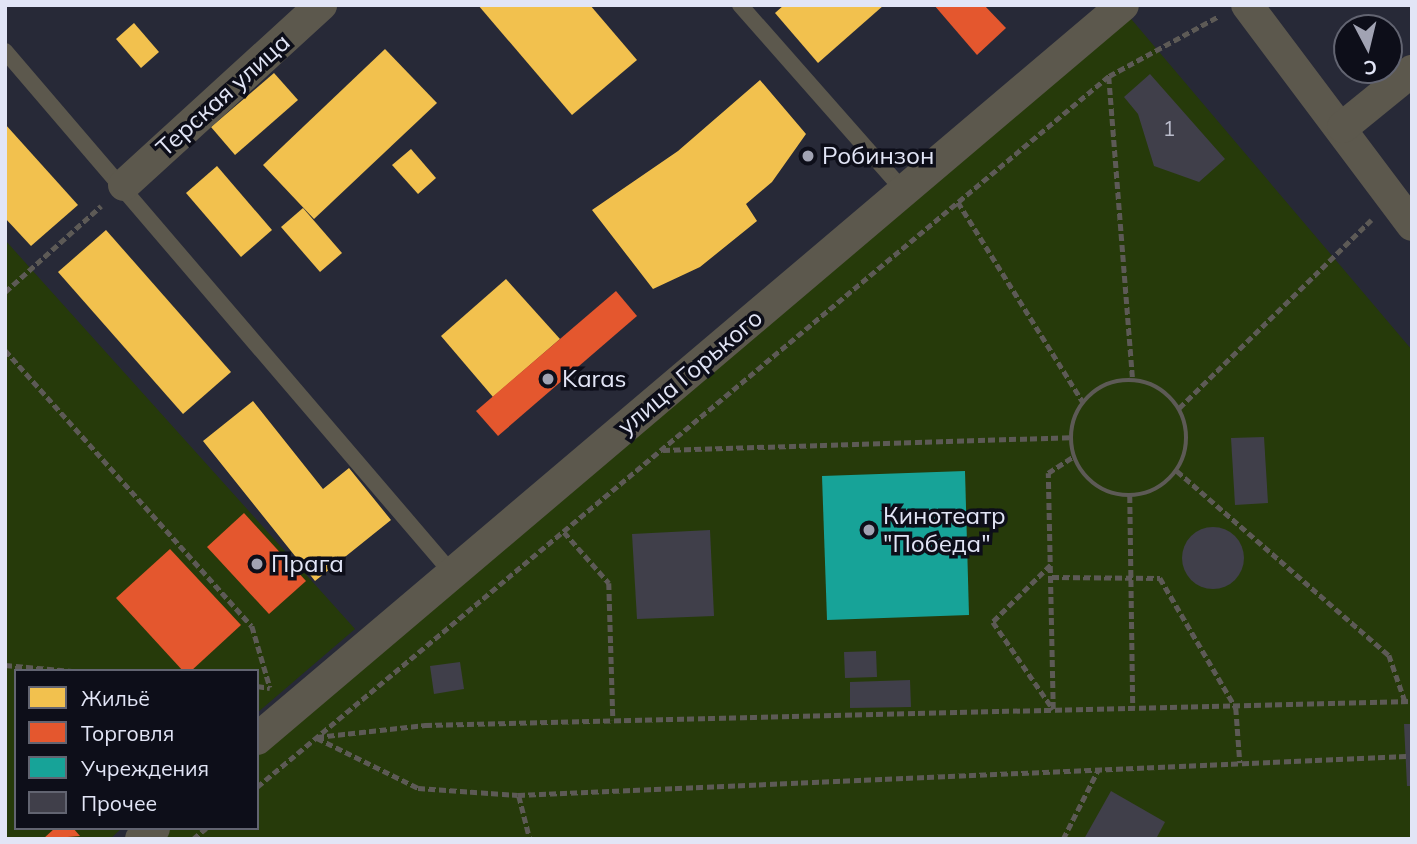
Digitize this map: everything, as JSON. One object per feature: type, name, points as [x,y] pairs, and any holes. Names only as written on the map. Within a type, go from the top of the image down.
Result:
[{"type":"street","name":"Терская улица","points":[[124,185],[321,5]]},
{"type":"street","name":"улица Горького","points":[[259,736],[280,699],[452,573],[1123,5]]},
{"type":"street","points":[[1237,8],[1343,127],[1412,226]]},
{"type":"street","points":[[1343,127],[1412,71]]},
{"type":"lane","points":[[740,5],[904,191]]},
{"type":"lane","points":[[5,51],[124,185],[452,573]]},
{"type":"path","points":[[259,784],[1109,76],[1237,8]]},
{"type":"path","points":[[1109,76],[1133,379]]},
{"type":"path","points":[[5,292],[124,185]]},
{"type":"path","points":[[1179,408],[1393,198]]},
{"type":"path","points":[[958,202],[1083,402]]},
{"type":"path","points":[[6,352],[252,626],[280,699]]},
{"type":"path","points":[[1133,379],[1155,385],[1179,408],[1188,439],[1177,471],[1152,492],[1130,496],[1096,485],[1074,456],[1071,437],[1083,402],[1115,381],[1133,379]]},
{"type":"path","points":[[662,450],[1071,437]]},
{"type":"path","points":[[1053,709],[1048,473],[1074,456]]},
{"type":"path","points":[[1177,471],[1389,655],[1405,701]]},
{"type":"path","points":[[1130,496],[1133,708]]},
{"type":"path","points":[[564,531],[609,583],[614,720]]},
{"type":"path","points":[[1052,564],[993,622],[1053,709]]},
{"type":"path","points":[[1052,577],[1132,580],[1160,578],[1236,708],[1240,764]]},
{"type":"path","points":[[5,665],[50,669]]},
{"type":"path","points":[[259,688],[280,699],[317,738],[418,788],[519,795],[1406,756]]},
{"type":"path","points":[[317,738],[425,725],[1053,709],[1236,708],[1412,701]]},
{"type":"path","points":[[1063,839],[1098,770]]},
{"type":"path","points":[[519,795],[530,839]]},
{"type":"green space","points":[[1121,7],[1412,350],[1412,839],[141,839],[152,830],[259,830],[259,737]]},
{"type":"green space","points":[[5,240],[355,629],[259,711],[259,669],[14,669],[14,830],[120,830],[110,839],[5,839]]},
{"type":"building: Жильё","points":[[478,5],[590,5],[637,60],[572,115]]},
{"type":"building: Жильё","points":[[784,5],[884,5],[818,63],[775,13]]},
{"type":"building: Жильё","points":[[134,23],[159,52],[141,68],[116,39]]},
{"type":"building: Жильё","points":[[385,49],[437,103],[314,219],[263,165]]},
{"type":"building: Жильё","points":[[274,73],[298,100],[235,155],[211,127]]},
{"type":"building: Жильё","points":[[760,80],[806,134],[772,182],[746,204],[757,221],[700,267],[653,289],[592,210],[678,151]]},
{"type":"building: Жильё","points":[[5,124],[78,205],[31,246],[5,218]]},
{"type":"building: Жильё","points":[[411,149],[436,178],[418,194],[392,165]]},
{"type":"building: Жильё","points":[[217,166],[272,230],[241,257],[186,193]]},
{"type":"building: Жильё","points":[[303,208],[342,253],[320,272],[281,227]]},
{"type":"building: Жильё","points":[[106,230],[231,372],[183,414],[58,272]]},
{"type":"building: Жильё","points":[[506,279],[560,339],[493,397],[441,336]]},
{"type":"building: Жильё","points":[[253,401],[323,489],[349,468],[391,520],[315,581],[203,441]]},
{"type":"building: Торговля","points":[[934,5],[984,5],[1006,28],[977,55]]},
{"type":"building: Торговля","points":[[616,291],[637,316],[498,436],[476,411]]},
{"type":"building: Торговля","name":"Прага","points":[[244,513],[306,581],[269,614],[207,547]]},
{"type":"building: Торговля","points":[[170,549],[241,625],[193,669],[181,669],[116,598]]},
{"type":"building: Торговля","points":[[53,830],[75,830],[80,836],[43,839]]},
{"type":"building: Учреждения","points":[[965,471],[969,615],[827,620],[822,476]]},
{"type":"building: Прочее","points":[[1150,74],[1225,159],[1199,182],[1154,166],[1138,114],[1124,97]]},
{"type":"building: Прочее","points":[[1264,437],[1268,503],[1235,505],[1231,438]]},
{"type":"building: Прочее","points":[[1207,527],[1219,527],[1235,536],[1242,546],[1242,570],[1235,580],[1219,589],[1207,589],[1196,584],[1187,575],[1182,564],[1182,552],[1187,541],[1196,532]]},
{"type":"building: Прочее","points":[[710,530],[714,616],[637,619],[632,534]]},
{"type":"building: Прочее","points":[[876,651],[877,677],[845,678],[844,652]]},
{"type":"building: Прочее","points":[[460,662],[464,689],[434,694],[430,666]]},
{"type":"building: Прочее","points":[[910,680],[911,707],[850,708],[850,682]]},
{"type":"building: Прочее","points":[[1404,724],[1412,724],[1412,786],[1407,786]]},
{"type":"building: Прочее","points":[[1111,791],[1165,822],[1156,839],[1084,839]]},
{"type":"place","name":"Робинзон","points":[[808,156]]},
{"type":"place","name":"Karas","points":[[548,379]]},
{"type":"place","name":"Кинотеатр \"Победа\"","points":[[869,530]]},
{"type":"place","name":"Прага","points":[[257,564]]}]
